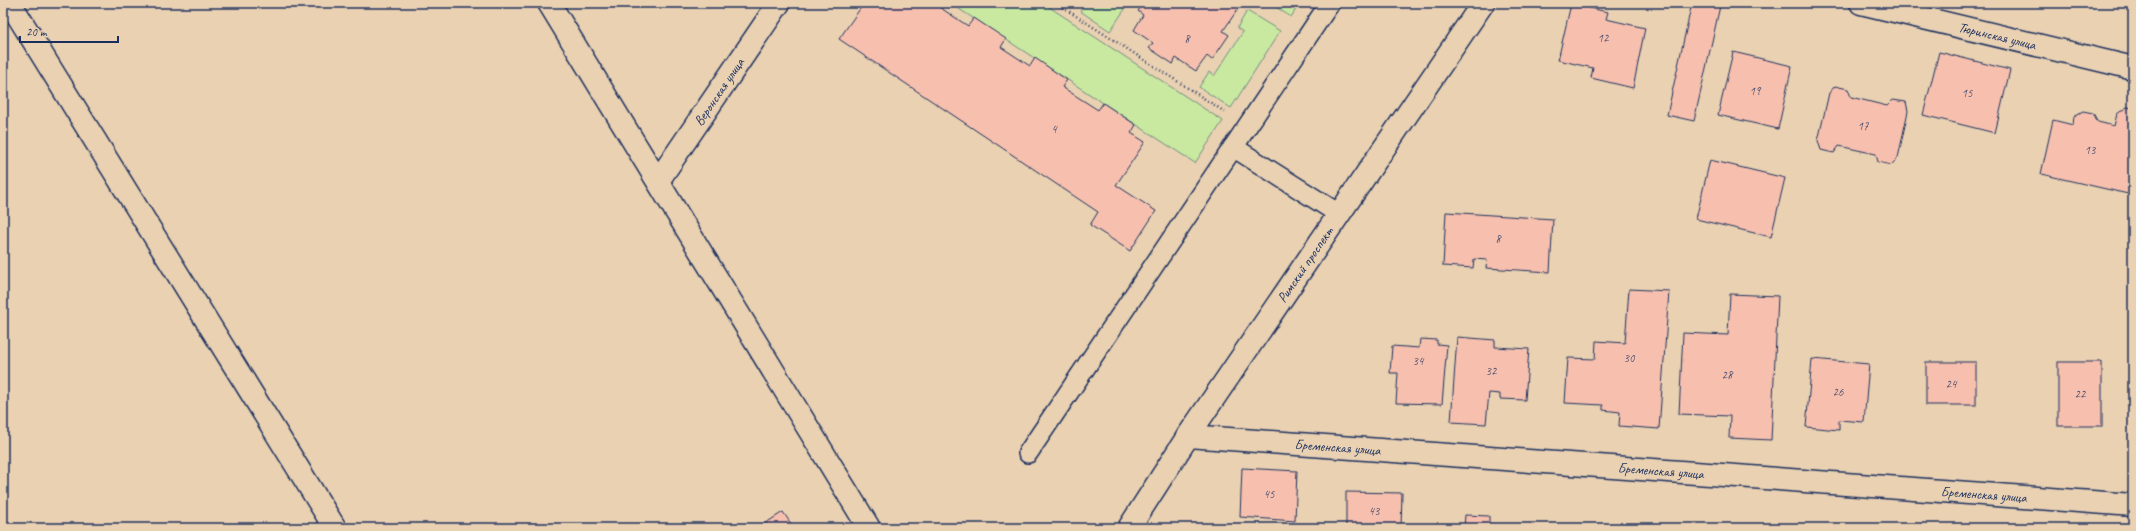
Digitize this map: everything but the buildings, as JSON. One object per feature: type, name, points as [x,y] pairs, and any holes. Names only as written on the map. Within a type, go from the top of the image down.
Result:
[{"type":"street","points":[[10,3],[335,528]]},
{"type":"street","points":[[549,3],[869,528]]},
{"type":"street","name":"Веронская улица","points":[[658,181],[779,3]]},
{"type":"street","name":"Римский проспект","points":[[1129,528],[1188,436],[1483,3]]},
{"type":"street","name":"Тюринская улица","points":[[1861,3],[2133,68]]},
{"type":"street","name":"Бременская улица","points":[[1188,436],[2133,505]]},
{"type":"lane","points":[[1028,453],[1330,3]]},
{"type":"lane","points":[[1233,147],[1339,214]]},
{"type":"path","points":[[1056,3],[1247,126]]},
{"type":"green space","points":[[950,3],[1043,3],[1223,121],[1195,163]]},
{"type":"green space","points":[[1085,3],[1129,3],[1110,31],[1080,11]]},
{"type":"green space","points":[[1270,3],[1300,3],[1291,17]]},
{"type":"green space","points":[[1247,11],[1280,31],[1231,108],[1199,87],[1209,72],[1214,76],[1243,32],[1237,28]]}]
